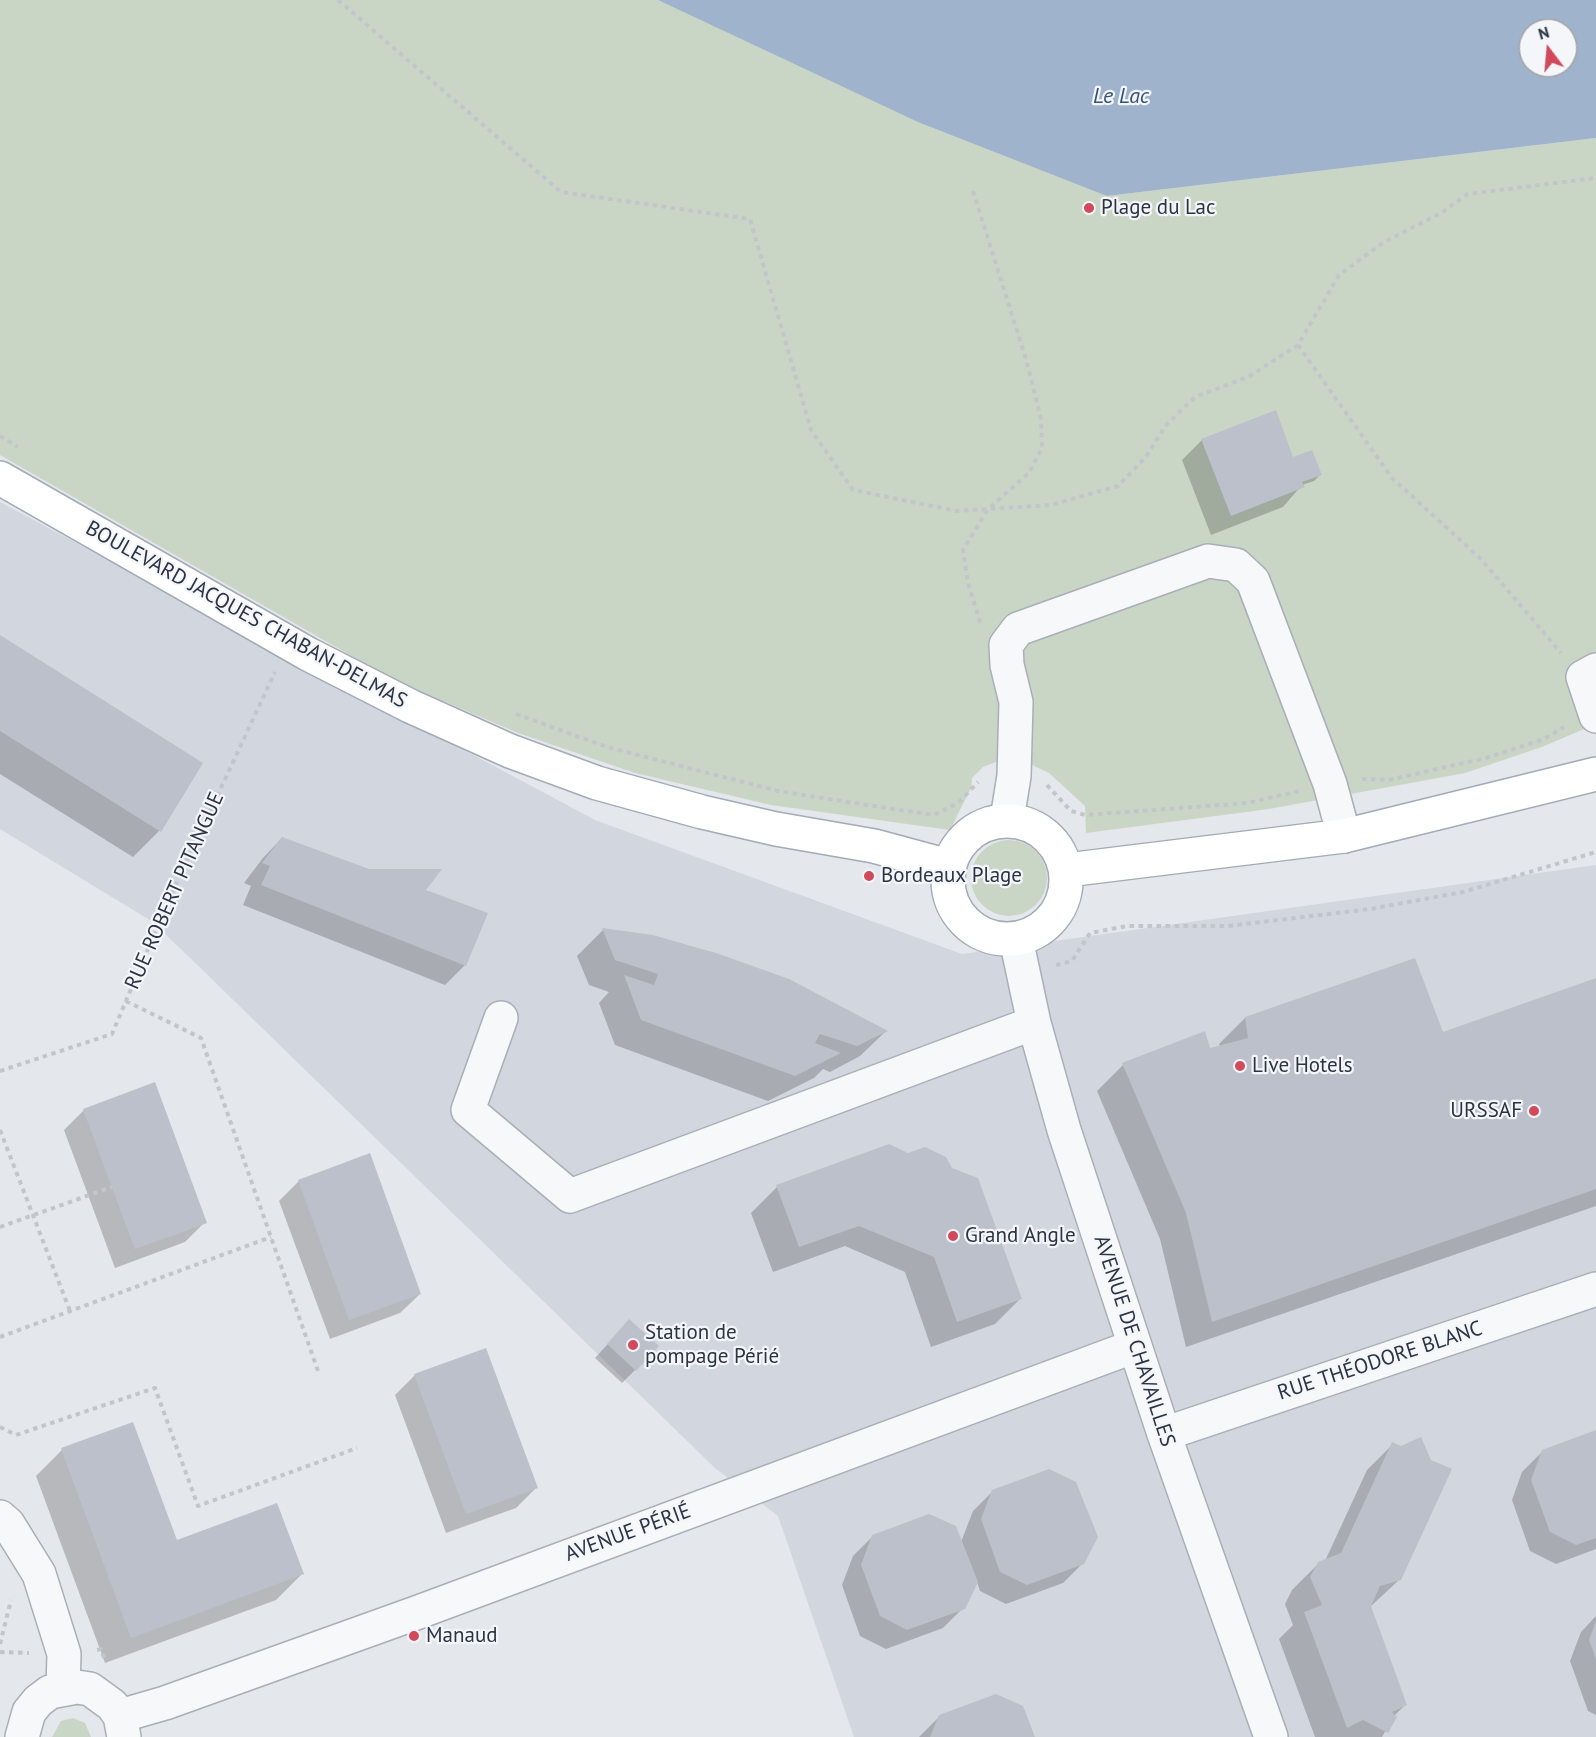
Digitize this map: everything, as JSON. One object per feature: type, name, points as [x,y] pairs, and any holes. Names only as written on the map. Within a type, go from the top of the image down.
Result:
[{"type":"main road","name":"BOULEVARD JACQUES CHABAN-DELMAS","points":[[0,478],[288,642],[410,706],[510,751],[597,783],[713,814],[776,829],[874,846],[948,866]]},
{"type":"main road","points":[[1067,870],[1344,836],[1596,774]]},
{"type":"main road","points":[[1007,819],[1035,826],[1056,844],[1067,870],[1066,894],[1056,915],[1038,931],[1016,939],[987,936],[963,920],[949,895],[948,866],[960,842],[981,825],[1007,819]]},
{"type":"street","points":[[1007,819],[1014,776],[1016,702],[1007,665],[1006,645],[1018,628],[1208,561],[1236,565],[1253,581],[1330,784],[1344,836]]},
{"type":"street","points":[[1589,674],[1595,712]]},
{"type":"street","name":"AVENUE DE CHAVAILLES","points":[[1016,939],[1034,1023],[1064,1130],[1164,1434],[1271,1737]]},
{"type":"street","points":[[501,1018],[468,1110],[570,1196],[1034,1023]]},
{"type":"street","name":"RUE THÉODORE BLANC","points":[[1164,1434],[1596,1289]]},
{"type":"street","name":"AVENUE PÉRIÉ","points":[[122,1727],[165,1703],[1135,1346]]},
{"type":"street","points":[[0,1516],[8,1524],[39,1574],[64,1654],[63,1688]]},
{"type":"street","points":[[22,1737],[26,1718],[38,1701],[50,1692],[63,1688],[90,1689],[107,1700],[122,1727]]},
{"type":"path","points":[[338,0],[561,192],[750,219],[811,430],[853,490],[957,511],[1051,505],[1118,486],[1145,458],[1166,425],[1195,397],[1248,377],[1298,345],[1339,274],[1384,242],[1442,213],[1468,194],[1596,178]]},
{"type":"path","points":[[973,191],[1026,359],[1041,419],[1042,448],[1029,473],[988,509],[963,550],[978,623],[1006,645]]},
{"type":"path","points":[[1298,345],[1392,478],[1481,559],[1589,674]]},
{"type":"path","points":[[0,436],[19,448]]},
{"type":"path","name":"RUE ROBERT PITANGUE","points":[[0,1071],[112,1034],[170,897],[288,642]]},
{"type":"path","points":[[515,714],[607,747],[778,791],[934,815],[958,803],[981,779],[994,775],[1028,776],[1040,780],[1071,811],[1085,816],[1247,803],[1352,779],[1389,780],[1486,758],[1544,739],[1595,712]]},
{"type":"path","points":[[1047,968],[1072,962],[1090,933],[1127,926],[1228,926],[1370,909],[1463,892],[1596,852]]},
{"type":"path","points":[[126,1001],[201,1038],[318,1371]]},
{"type":"path","points":[[0,1130],[70,1311]]},
{"type":"path","points":[[0,1227],[112,1187]]},
{"type":"path","points":[[0,1337],[271,1237]]},
{"type":"path","points":[[0,1427],[16,1435],[155,1388],[198,1506],[357,1448]]},
{"type":"shaded area","points":[[0,502],[595,820],[962,954],[1596,865],[1596,1737],[854,1737],[778,1516],[715,1468],[153,922],[0,829]]},
{"type":"green space","points":[[0,0],[658,0],[1107,196],[1596,138],[1596,724],[1542,747],[1465,773],[1269,809],[1086,833],[1085,806],[1049,773],[1032,765],[998,761],[983,767],[972,778],[971,788],[950,830],[771,805],[635,773],[518,733],[392,679],[0,455]]},
{"type":"green space","points":[[1009,840],[1023,843],[1036,851],[1044,864],[1047,878],[1044,892],[1036,905],[1023,913],[1009,916],[995,913],[982,905],[974,892],[971,878],[974,864],[982,851],[995,843]]},
{"type":"green space","points":[[73,1718],[85,1723],[91,1737],[52,1737],[61,1721]]},
{"type":"water","name":"Le Lac","points":[[658,0],[1596,0],[1596,138],[1107,196],[918,122]]},
{"type":"building","points":[[1276,410],[1293,457],[1312,450],[1322,475],[1302,482],[1305,487],[1231,516],[1201,439]]},
{"type":"building","points":[[0,635],[203,763],[161,832],[0,731]]},
{"type":"building","points":[[282,837],[369,869],[442,869],[426,890],[488,913],[466,966],[261,885],[270,866],[262,863]]},
{"type":"building","points":[[602,928],[653,935],[719,954],[789,979],[888,1031],[857,1046],[820,1034],[815,1043],[841,1053],[795,1076],[641,1020],[624,975],[654,985],[658,974],[615,960]]},
{"type":"building","points":[[1415,958],[1443,1032],[1596,978],[1596,1189],[1212,1322],[1186,1213],[1122,1063],[1205,1031],[1210,1048],[1248,1038],[1245,1017]]},
{"type":"building","points":[[155,1082],[207,1223],[135,1249],[83,1109]]},
{"type":"building","name":"Grand Angle","points":[[889,1144],[908,1153],[925,1147],[946,1157],[952,1168],[978,1178],[1022,1299],[957,1322],[934,1257],[859,1226],[799,1247],[776,1185]]},
{"type":"building","points":[[370,1153],[421,1294],[349,1320],[298,1180]]},
{"type":"building","name":"Station de pompage Périé","points":[[629,1319],[659,1346],[636,1371],[607,1344]]},
{"type":"building","points":[[486,1348],[538,1488],[466,1514],[414,1374]]},
{"type":"building","points":[[133,1422],[177,1540],[277,1503],[304,1574],[131,1638],[61,1448]]},
{"type":"building","points":[[1596,1430],[1596,1538],[1576,1545],[1550,1532],[1531,1480],[1542,1450]]},
{"type":"building","points":[[1421,1437],[1431,1460],[1452,1469],[1401,1580],[1380,1586],[1371,1606],[1407,1705],[1392,1712],[1397,1717],[1388,1733],[1363,1720],[1347,1728],[1304,1612],[1322,1605],[1310,1577],[1318,1562],[1341,1553],[1392,1442],[1401,1446]]},
{"type":"building","points":[[1049,1469],[1076,1482],[1098,1537],[1084,1564],[1027,1585],[1000,1572],[981,1519],[992,1490]]},
{"type":"building","points":[[929,1514],[956,1526],[978,1582],[965,1609],[907,1630],[880,1616],[861,1565],[872,1535]]},
{"type":"building","points":[[1596,1621],[1596,1659],[1589,1640]]},
{"type":"building","points":[[996,1694],[1023,1706],[1035,1737],[930,1737],[939,1715]]},
{"type":"place","name":"Plage du Lac","points":[[1089,208]]},
{"type":"place","name":"Bordeaux Plage","points":[[869,876]]},
{"type":"place","name":"Live Hotels","points":[[1240,1066]]},
{"type":"place","name":"URSSAF","points":[[1534,1111]]},
{"type":"place","name":"Grand Angle","points":[[953,1236]]},
{"type":"place","name":"Station de pompage Périé","points":[[633,1345]]},
{"type":"place","name":"Manaud","points":[[414,1636]]}]
